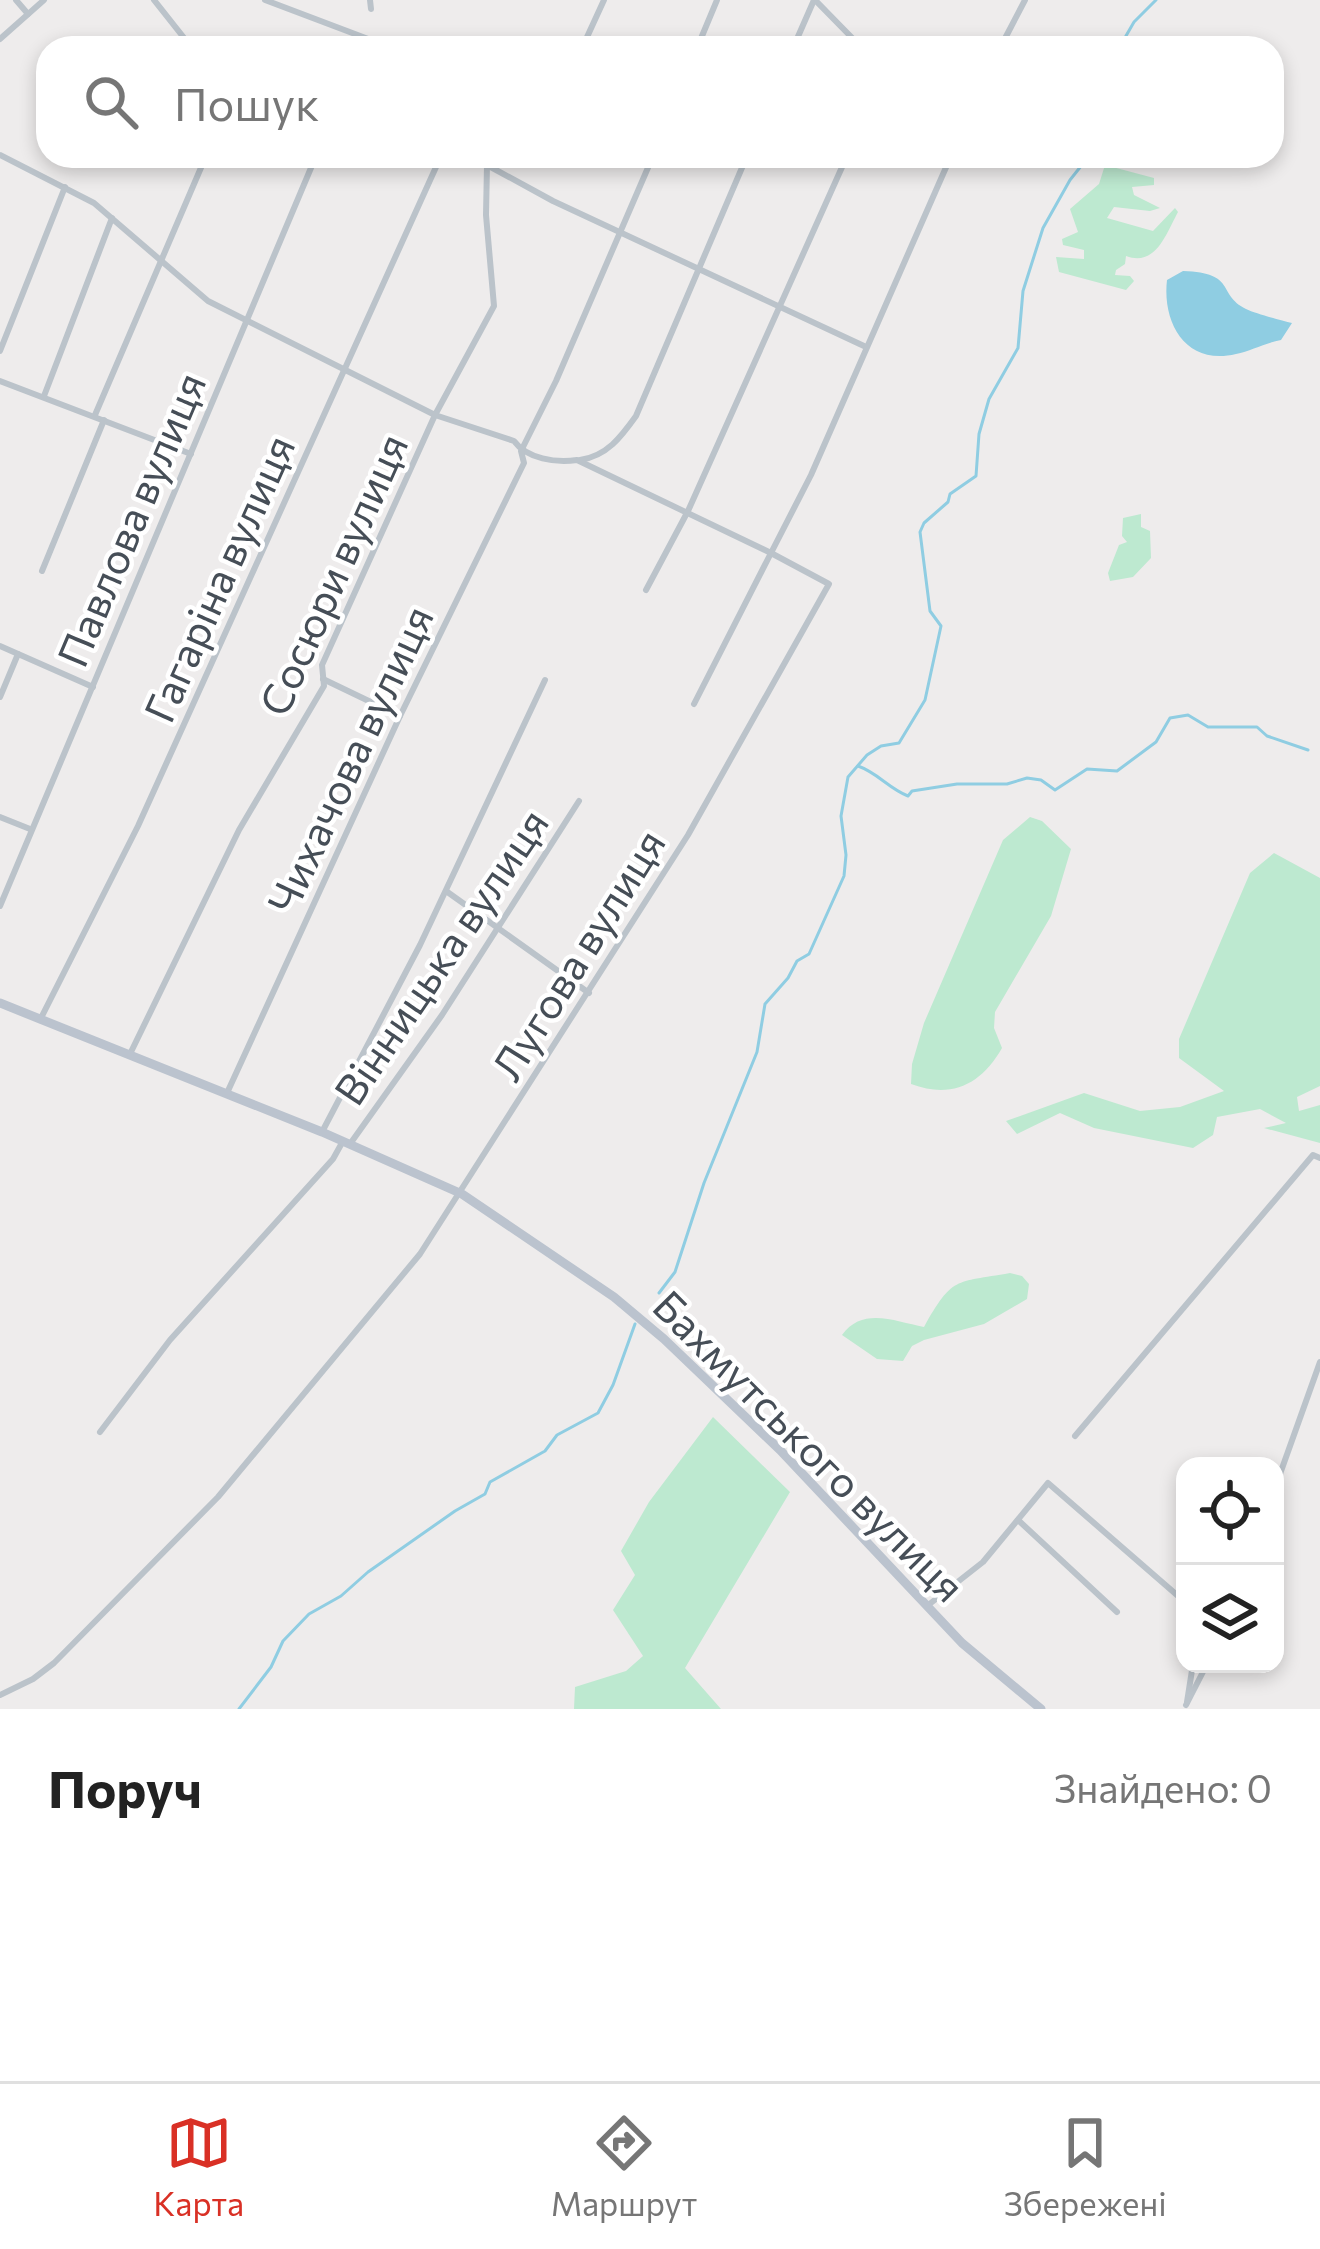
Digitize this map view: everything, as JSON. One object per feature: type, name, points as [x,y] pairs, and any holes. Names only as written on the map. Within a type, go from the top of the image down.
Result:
[{"type":"main road","name":"Бахмутського вулиця","points":[[0,1003],[322,1132],[462,1194],[614,1298],[664,1340],[780,1450],[962,1643],[1041,1709]]},
{"type":"street","points":[[16,0],[28,14]]},
{"type":"street","points":[[0,39],[44,0]]},
{"type":"street","points":[[154,0],[182,36]]},
{"type":"street","points":[[265,0],[361,36]]},
{"type":"street","points":[[588,36],[604,0]]},
{"type":"street","points":[[702,36],[717,0]]},
{"type":"street","points":[[799,36],[814,0],[850,36]]},
{"type":"street","points":[[1006,36],[1025,0]]},
{"type":"street","points":[[0,155],[65,187],[112,218],[208,301],[244,321],[435,415],[514,441],[521,451],[560,463],[596,458],[620,440],[636,416],[742,168]]},
{"type":"street","points":[[95,415],[201,168]]},
{"type":"street","name":"Павлова вулиця","points":[[0,906],[311,168]]},
{"type":"street","name":"Гагаріна вулиця","points":[[40,1020],[138,826],[436,168]]},
{"type":"street","name":"Сосюри вулиця","points":[[129,1057],[239,830],[324,686],[322,665],[435,415],[494,306],[487,168]]},
{"type":"street","points":[[492,168],[865,347]]},
{"type":"street","name":"Чихачова вулиця","points":[[227,1093],[400,716],[524,463],[521,451],[648,168]]},
{"type":"street","points":[[646,590],[688,511],[842,168]]},
{"type":"street","points":[[694,704],[811,475],[946,168]]},
{"type":"street","points":[[0,351],[65,187]]},
{"type":"street","points":[[44,397],[112,218]]},
{"type":"street","points":[[0,381],[191,454]]},
{"type":"street","points":[[42,571],[104,420]]},
{"type":"street","points":[[577,460],[771,553]]},
{"type":"street","name":"Лугова вулиця","points":[[0,1695],[54,1664],[218,1496],[421,1254],[462,1194],[688,835],[830,584],[771,553]]},
{"type":"street","points":[[0,646],[92,687]]},
{"type":"street","points":[[0,697],[18,654]]},
{"type":"street","points":[[323,679],[400,716]]},
{"type":"street","points":[[322,1132],[446,891],[545,680]]},
{"type":"street","name":"Вінницька вулиця","points":[[100,1432],[170,1340],[333,1160],[498,929],[579,801]]},
{"type":"street","points":[[0,817],[31,829]]},
{"type":"street","points":[[446,891],[589,993]]},
{"type":"street","points":[[1075,1436],[1313,1155],[1320,1158]]},
{"type":"street","points":[[1284,1463],[1320,1361]]},
{"type":"street","points":[[926,1606],[982,1562],[1048,1483],[1176,1594]]},
{"type":"street","points":[[1018,1520],[1117,1612]]},
{"type":"street","points":[[1186,1707],[1191,1673]]},
{"type":"street","points":[[1186,1707],[1203,1673]]},
{"type":"green space","points":[[1104,168],[1154,178],[1154,185],[1132,187],[1134,195],[1160,208],[1114,207],[1107,218],[1153,231],[1175,208],[1178,212],[1152,253],[1126,256],[1125,264],[1116,270],[1115,275],[1134,281],[1126,290],[1059,272],[1056,257],[1084,259],[1084,250],[1063,245],[1062,239],[1078,232],[1070,209],[1099,184]]},
{"type":"green space","points":[[1141,514],[1141,527],[1150,531],[1151,558],[1133,577],[1110,581],[1108,573],[1119,545],[1127,542],[1122,536],[1123,518]]},
{"type":"green space","points":[[1030,817],[1042,821],[1071,849],[1051,916],[995,1012],[994,1028],[1002,1048],[985,1071],[964,1086],[939,1090],[911,1084],[924,1023],[1003,840]]},
{"type":"green space","points":[[1274,853],[1320,878],[1320,1086],[1297,1097],[1299,1111],[1320,1105],[1320,1143],[1264,1128],[1286,1123],[1260,1109],[1217,1117],[1213,1135],[1193,1148],[1094,1128],[1060,1113],[1017,1134],[1006,1121],[1084,1093],[1140,1111],[1180,1107],[1224,1091],[1179,1058],[1179,1039],[1250,873]]},
{"type":"green space","points":[[1010,1273],[1029,1284],[1027,1299],[984,1324],[912,1346],[903,1361],[877,1359],[842,1335],[870,1318],[924,1327],[949,1290],[977,1278]]},
{"type":"green space","points":[[713,1417],[790,1492],[685,1668],[721,1709],[574,1709],[575,1687],[626,1671],[643,1656],[613,1610],[635,1575],[621,1551],[649,1502]]},
{"type":"water","points":[[1183,271],[1212,276],[1246,309],[1292,323],[1281,340],[1236,354],[1203,354],[1181,338],[1169,311],[1167,280]]},
{"type":"waterway","points":[[1126,36],[1156,0]]},
{"type":"waterway","points":[[659,1293],[675,1272],[704,1183],[757,1052],[765,1004],[797,961],[809,954],[844,876],[841,816],[848,777],[867,755],[899,743],[925,700],[941,626],[930,611],[920,532],[950,494],[976,476],[979,434],[989,399],[1018,348],[1023,291],[1043,228],[1080,168]]},
{"type":"waterway","points":[[858,766],[908,796],[912,791],[957,784],[1007,784],[1027,778],[1041,780],[1055,790],[1087,769],[1117,771],[1156,742],[1170,718],[1188,715],[1208,727],[1257,727],[1267,736],[1308,750]]},
{"type":"waterway","points":[[239,1709],[271,1667],[283,1641],[309,1614],[485,1494],[490,1482],[545,1451],[557,1435],[598,1413],[635,1324]]}]
